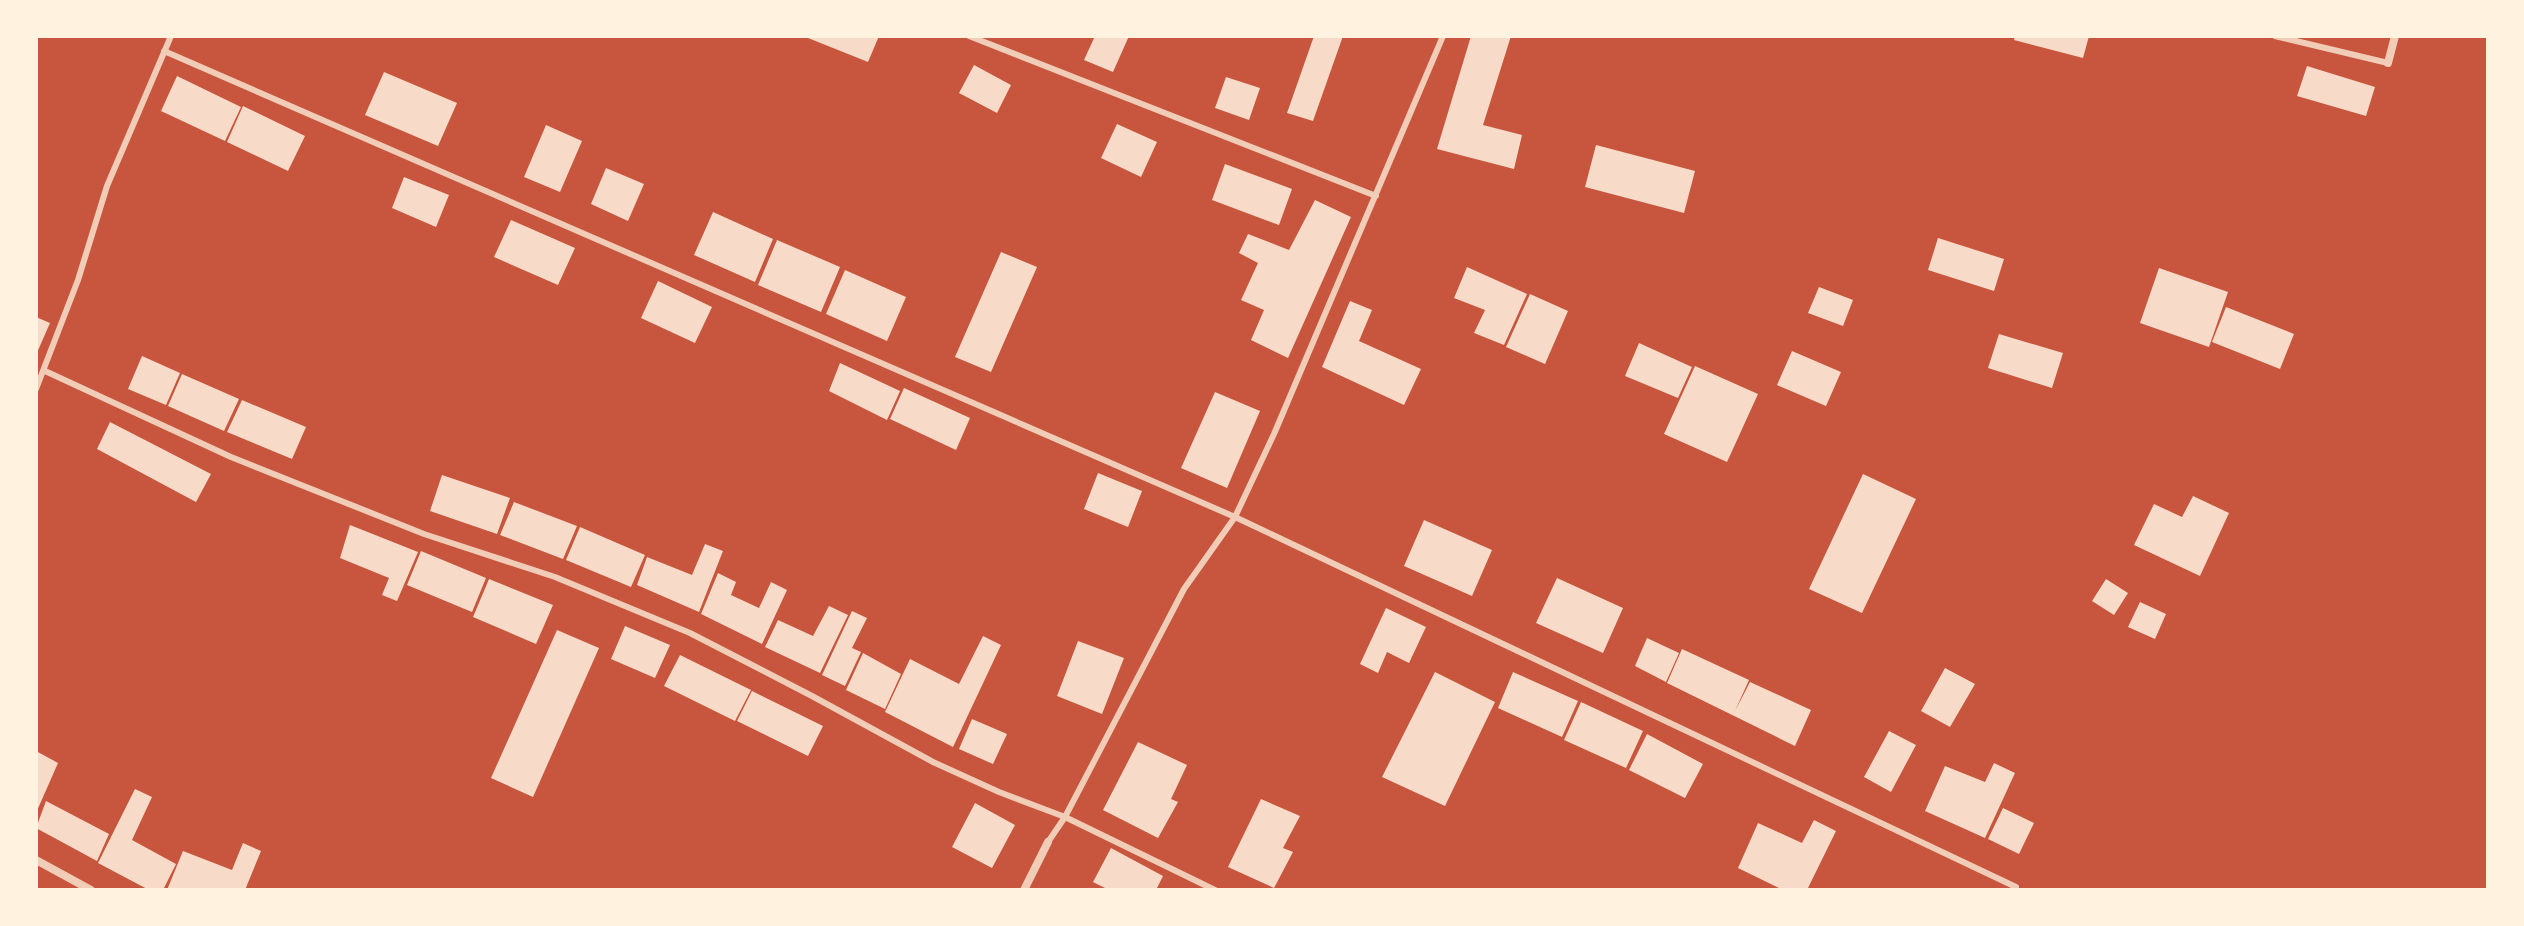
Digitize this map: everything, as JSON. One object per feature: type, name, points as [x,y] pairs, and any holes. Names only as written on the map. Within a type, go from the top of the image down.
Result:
[{"type":"street","points":[[2388,63],[2395,36]]},
{"type":"street","points":[[1024,890],[1048,842]]},
{"type":"street","points":[[36,860],[91,890]]},
{"type":"lane","points":[[36,389],[78,280],[107,186],[171,36]]},
{"type":"lane","points":[[969,36],[1376,196]]},
{"type":"lane","points":[[1048,842],[1065,817],[1184,589],[1235,517],[1443,36]]},
{"type":"lane","points":[[2275,36],[2388,63]]},
{"type":"lane","points":[[164,51],[1235,517],[2016,887]]},
{"type":"lane","points":[[45,371],[264,471],[424,534],[555,577],[690,633],[933,762],[1065,817],[1215,890]]},
{"type":"building","points":[[803,36],[879,36],[868,62]]},
{"type":"building","points":[[1095,36],[1129,36],[1113,72],[1084,60]]},
{"type":"building","points":[[1314,36],[1343,36],[1313,121],[1287,113]]},
{"type":"building","points":[[1471,36],[1511,36],[1483,125],[1522,135],[1514,169],[1437,149]]},
{"type":"building","points":[[2015,36],[2089,36],[2083,58],[2014,40]]},
{"type":"building","points":[[974,65],[1011,85],[997,113],[959,93]]},
{"type":"building","points":[[2307,66],[2375,87],[2366,116],[2297,96]]},
{"type":"building","points":[[384,72],[457,103],[438,146],[365,115]]},
{"type":"building","points":[[177,76],[241,107],[225,141],[161,111]]},
{"type":"building","points":[[1226,77],[1260,88],[1249,120],[1215,108]]},
{"type":"building","points":[[243,106],[305,136],[288,171],[227,142]]},
{"type":"building","points":[[1117,124],[1157,142],[1141,177],[1101,158]]},
{"type":"building","points":[[546,125],[582,141],[560,192],[524,177]]},
{"type":"building","points":[[1596,145],[1695,171],[1684,213],[1585,187]]},
{"type":"building","points":[[1225,164],[1292,189],[1279,225],[1212,200]]},
{"type":"building","points":[[606,168],[644,184],[628,221],[591,204]]},
{"type":"building","points":[[404,177],[449,195],[436,227],[392,208]]},
{"type":"building","points":[[1315,200],[1351,217],[1288,358],[1251,340],[1264,310],[1241,300],[1258,263],[1239,253],[1248,234],[1289,250]]},
{"type":"building","points":[[713,212],[773,239],[755,282],[694,255]]},
{"type":"building","points":[[511,220],[575,248],[558,285],[494,257]]},
{"type":"building","points":[[1938,238],[2004,259],[1994,291],[1928,270]]},
{"type":"building","points":[[777,240],[840,267],[821,312],[758,285]]},
{"type":"building","points":[[1001,252],[1037,267],[991,372],[955,357]]},
{"type":"building","points":[[1467,267],[1527,294],[1504,345],[1474,333],[1485,310],[1454,298]]},
{"type":"building","points":[[2159,268],[2228,292],[2209,347],[2140,323]]},
{"type":"building","points":[[845,270],[906,297],[887,341],[826,314]]},
{"type":"building","points":[[658,281],[712,307],[695,343],[641,318]]},
{"type":"building","points":[[1819,287],[1853,300],[1843,326],[1808,313]]},
{"type":"building","points":[[1530,294],[1568,311],[1545,364],[1506,347]]},
{"type":"building","points":[[1350,301],[1372,310],[1359,341],[1421,369],[1404,405],[1322,367]]},
{"type":"building","points":[[2226,307],[2294,334],[2280,369],[2212,342]]},
{"type":"building","points":[[36,317],[50,323],[36,355]]},
{"type":"building","points":[[1999,334],[2063,353],[2052,388],[1988,368]]},
{"type":"building","points":[[1639,343],[1692,367],[1678,398],[1625,376]]},
{"type":"building","points":[[1792,351],[1841,372],[1826,406],[1777,385]]},
{"type":"building","points":[[142,356],[180,373],[166,405],[128,389]]},
{"type":"building","points":[[840,363],[900,391],[887,420],[829,391]]},
{"type":"building","points":[[1695,366],[1758,394],[1727,462],[1664,434]]},
{"type":"building","points":[[182,374],[239,399],[224,431],[168,406]]},
{"type":"building","points":[[904,388],[970,418],[956,450],[890,419]]},
{"type":"building","points":[[1215,392],[1260,411],[1227,488],[1181,468]]},
{"type":"building","points":[[242,400],[306,427],[292,459],[227,432]]},
{"type":"building","points":[[110,422],[211,474],[196,502],[97,449]]},
{"type":"building","points":[[1098,473],[1142,491],[1128,527],[1084,509]]},
{"type":"building","points":[[1863,474],[1916,499],[1862,613],[1809,589]]},
{"type":"building","points":[[442,475],[510,498],[497,534],[430,511]]},
{"type":"building","points":[[2193,496],[2229,513],[2200,576],[2134,545],[2154,504],[2182,517]]},
{"type":"building","points":[[514,502],[577,526],[563,559],[500,535]]},
{"type":"building","points":[[1424,520],[1492,550],[1472,596],[1404,566]]},
{"type":"building","points":[[350,525],[418,552],[397,601],[382,595],[389,578],[340,558]]},
{"type":"building","points":[[580,527],[645,555],[631,587],[566,560]]},
{"type":"building","points":[[705,544],[723,551],[699,612],[637,585],[647,557],[692,575]]},
{"type":"building","points":[[421,551],[486,578],[472,612],[407,585]]},
{"type":"building","points":[[718,573],[736,582],[731,595],[759,608],[771,582],[787,590],[762,644],[701,614]]},
{"type":"building","points":[[1557,578],[1623,608],[1603,653],[1536,623]]},
{"type":"building","points":[[489,579],[553,605],[536,644],[473,617]]},
{"type":"building","points":[[2106,579],[2128,593],[2114,615],[2092,601]]},
{"type":"building","points":[[2140,602],[2166,614],[2155,639],[2128,627]]},
{"type":"building","points":[[829,606],[848,615],[820,673],[765,647],[778,620],[813,636]]},
{"type":"building","points":[[1386,608],[1426,627],[1409,663],[1387,652],[1378,673],[1360,664]]},
{"type":"building","points":[[852,611],[867,618],[852,648],[861,652],[845,686],[822,675]]},
{"type":"building","points":[[625,626],[670,645],[655,678],[611,659]]},
{"type":"building","points":[[557,630],[599,648],[533,797],[491,778]]},
{"type":"building","points":[[983,636],[1001,645],[953,747],[885,712],[910,659],[959,684]]},
{"type":"building","points":[[1647,638],[1679,653],[1666,682],[1635,666]]},
{"type":"building","points":[[1078,641],[1124,658],[1102,714],[1057,696]]},
{"type":"building","points":[[1682,649],[1749,680],[1735,711],[1750,682],[1811,710],[1795,746],[1667,683]]},
{"type":"building","points":[[863,653],[901,674],[885,709],[846,690]]},
{"type":"building","points":[[680,655],[751,690],[735,721],[664,686]]},
{"type":"building","points":[[1945,668],[1975,684],[1950,727],[1921,711]]},
{"type":"building","points":[[1435,672],[1495,702],[1445,806],[1382,777]]},
{"type":"building","points":[[1513,672],[1578,701],[1562,737],[1498,708]]},
{"type":"building","points":[[752,691],[823,726],[808,756],[737,721]]},
{"type":"building","points":[[1581,702],[1643,731],[1626,768],[1564,740]]},
{"type":"building","points":[[972,719],[1007,734],[993,764],[959,749]]},
{"type":"building","points":[[1889,731],[1916,745],[1891,792],[1864,777]]},
{"type":"building","points":[[1647,734],[1703,764],[1685,798],[1629,770]]},
{"type":"building","points":[[1138,742],[1187,765],[1171,799],[1178,802],[1158,838],[1103,810]]},
{"type":"building","points":[[36,751],[58,763],[36,813]]},
{"type":"building","points":[[1994,763],[2015,773],[1985,838],[1925,811],[1945,766],[1985,782]]},
{"type":"building","points":[[135,789],[152,797],[132,840],[176,864],[163,890],[149,890],[98,863]]},
{"type":"building","points":[[1261,799],[1300,816],[1283,848],[1293,852],[1274,888],[1228,867]]},
{"type":"building","points":[[46,801],[109,834],[97,861],[36,828]]},
{"type":"building","points":[[975,803],[1015,825],[992,868],[952,847]]},
{"type":"building","points":[[2003,808],[2034,823],[2019,854],[1988,839]]},
{"type":"building","points":[[1814,820],[1836,831],[1807,890],[1783,890],[1738,868],[1758,823],[1802,843]]},
{"type":"building","points":[[243,843],[261,851],[245,890],[167,890],[183,851],[232,870]]},
{"type":"building","points":[[1111,848],[1163,876],[1156,890],[1109,890],[1093,882]]}]
